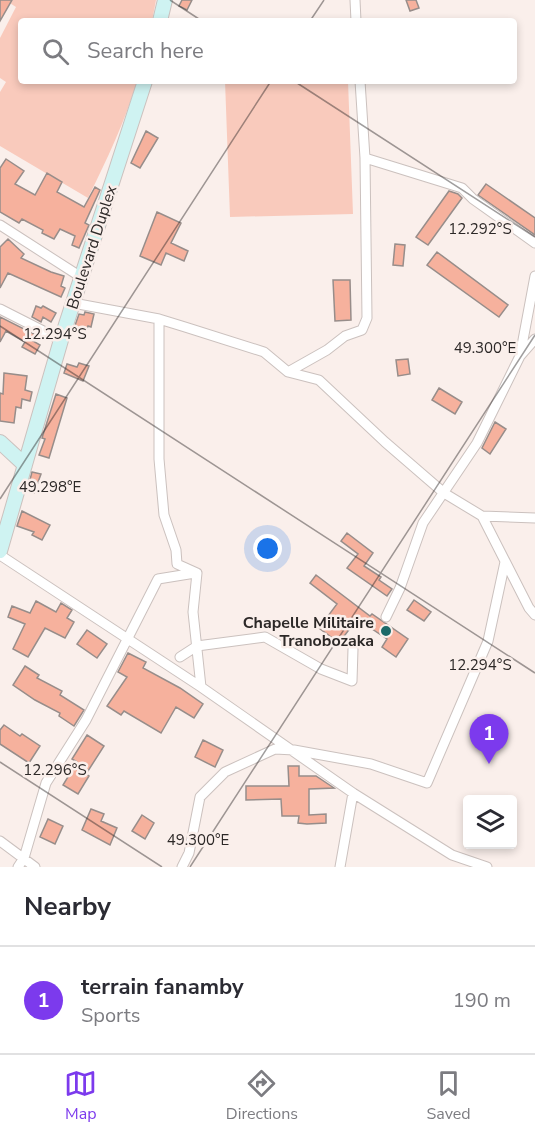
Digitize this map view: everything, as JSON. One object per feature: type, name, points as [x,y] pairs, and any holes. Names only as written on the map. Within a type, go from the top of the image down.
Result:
[{"type":"main road","points":[[161,18],[165,0]]},
{"type":"main road","name":"Boulevard Duplex","points":[[0,553],[61,340],[144,84]]},
{"type":"main road","points":[[0,442],[25,465]]},
{"type":"street","points":[[355,0],[356,18]]},
{"type":"street","points":[[288,372],[327,350],[345,336],[362,330],[367,318],[365,158],[360,84]]},
{"type":"street","points":[[365,158],[462,188],[473,199],[535,243]]},
{"type":"street","points":[[0,225],[81,277]]},
{"type":"street","points":[[520,356],[535,276]]},
{"type":"street","points":[[73,303],[159,320],[264,352],[288,372],[319,380],[444,493],[482,516],[535,518]]},
{"type":"street","points":[[0,309],[61,340]]},
{"type":"street","points":[[159,320],[159,459],[164,515],[176,550],[177,564],[197,573]]},
{"type":"street","points":[[386,617],[400,588],[423,524],[477,443],[520,356],[535,339]]},
{"type":"street","points":[[482,516],[529,608],[535,615]]},
{"type":"street","points":[[0,553],[294,750],[353,793],[466,864],[487,867]]},
{"type":"street","points":[[182,867],[189,853],[200,797],[225,772],[275,749],[294,750],[371,764],[427,783],[488,641],[505,562]]},
{"type":"street","points":[[21,863],[46,783],[86,720],[158,579],[197,573]]},
{"type":"street","points":[[197,573],[193,612],[201,687]]},
{"type":"street","points":[[180,657],[197,646],[265,637],[321,669],[352,681],[352,649]]},
{"type":"street","points":[[340,867],[353,793]]},
{"type":"street","points":[[0,841],[21,863],[35,867]]},
{"type":"shaded area","points":[[5,0],[156,0],[153,18],[18,18],[18,84],[136,84],[109,155],[88,198],[0,146],[0,92],[6,82],[0,78],[0,38],[16,7]]},
{"type":"shaded area","points":[[225,84],[348,84],[353,214],[230,217]]},
{"type":"building","points":[[0,0],[12,0],[0,21]]},
{"type":"building","points":[[182,0],[192,0],[187,10],[179,6]]},
{"type":"building","points":[[406,0],[416,0],[419,8],[410,11]]},
{"type":"building","points":[[146,131],[158,138],[140,168],[131,163]]},
{"type":"building","points":[[6,159],[24,171],[15,184],[35,195],[47,173],[62,182],[57,192],[84,207],[95,187],[100,190],[85,223],[89,225],[79,248],[72,245],[75,236],[60,229],[54,239],[42,233],[43,230],[22,219],[19,223],[0,212],[0,168]]},
{"type":"building","points":[[486,184],[535,218],[535,235],[478,195]]},
{"type":"building","points":[[449,191],[462,198],[428,245],[416,237]]},
{"type":"building","points":[[157,212],[181,223],[171,243],[188,251],[184,261],[166,253],[161,265],[140,256]]},
{"type":"building","points":[[8,239],[24,254],[21,258],[64,276],[61,286],[65,288],[61,297],[8,273],[0,288],[0,247]]},
{"type":"building","points":[[395,244],[405,245],[403,266],[393,265]]},
{"type":"building","points":[[437,252],[508,305],[499,317],[427,265]]},
{"type":"building","points":[[333,280],[350,280],[351,320],[335,321]]},
{"type":"building","points":[[36,306],[41,308],[43,306],[56,313],[51,322],[43,317],[41,322],[32,317]]},
{"type":"building","points":[[85,312],[94,314],[91,327],[88,326],[85,335],[73,331],[79,314],[84,315]]},
{"type":"building","points":[[0,317],[36,335],[33,341],[40,345],[35,354],[22,347],[25,342],[6,331],[0,342]]},
{"type":"building","points":[[408,359],[410,374],[398,376],[396,360]]},
{"type":"building","points":[[79,363],[89,366],[83,381],[64,373],[67,364],[77,367]]},
{"type":"building","points":[[4,373],[27,376],[25,390],[32,392],[30,401],[22,399],[21,408],[16,407],[14,423],[0,421],[0,393],[3,394]]},
{"type":"building","points":[[439,388],[462,402],[455,414],[432,400]]},
{"type":"building","points":[[56,394],[67,398],[49,458],[39,455]]},
{"type":"building","points":[[495,422],[506,429],[490,454],[482,448]]},
{"type":"building","points":[[32,472],[41,474],[34,493],[27,491]]},
{"type":"building","points":[[22,511],[50,525],[42,540],[32,535],[34,532],[17,526]]},
{"type":"building","points":[[347,533],[373,553],[364,566],[381,577],[379,580],[392,589],[387,596],[347,568],[358,554],[341,541]]},
{"type":"building","points":[[316,575],[370,616],[372,614],[408,639],[396,657],[382,647],[387,639],[357,619],[339,643],[319,628],[337,604],[310,583]]},
{"type":"building","points":[[414,600],[431,612],[424,621],[407,610]]},
{"type":"building","points":[[36,601],[56,612],[61,603],[72,610],[67,618],[74,622],[65,638],[45,628],[28,657],[13,649],[25,624],[8,617],[12,606],[30,613]]},
{"type":"building","points":[[87,630],[107,644],[97,658],[77,644]]},
{"type":"building","points":[[128,653],[146,662],[143,668],[180,688],[203,704],[194,718],[176,707],[161,733],[124,711],[121,715],[107,706],[127,677],[118,672]]},
{"type":"building","points":[[25,666],[39,675],[37,678],[62,691],[60,695],[84,710],[74,726],[59,716],[60,713],[13,685]]},
{"type":"building","points":[[4,725],[40,746],[29,763],[0,744],[0,730]]},
{"type":"building","points":[[87,735],[104,746],[86,774],[89,776],[78,794],[63,785],[77,762],[72,759]]},
{"type":"building","points":[[203,740],[223,750],[215,767],[195,757]]},
{"type":"building","points":[[288,766],[299,766],[299,776],[316,776],[334,788],[309,789],[309,815],[326,814],[326,823],[298,823],[299,816],[282,816],[281,799],[246,800],[246,786],[289,786]]},
{"type":"building","points":[[91,809],[104,814],[101,821],[117,828],[110,845],[82,830]]},
{"type":"building","points":[[142,815],[154,823],[145,839],[132,831]]},
{"type":"building","points":[[48,819],[63,826],[55,844],[40,837]]},
{"type":"place","name":"Chapelle Militaire Tranobozaka","points":[[386,631]]},
{"type":"place","name":"terrain fanamby","points":[[489,764]]}]
